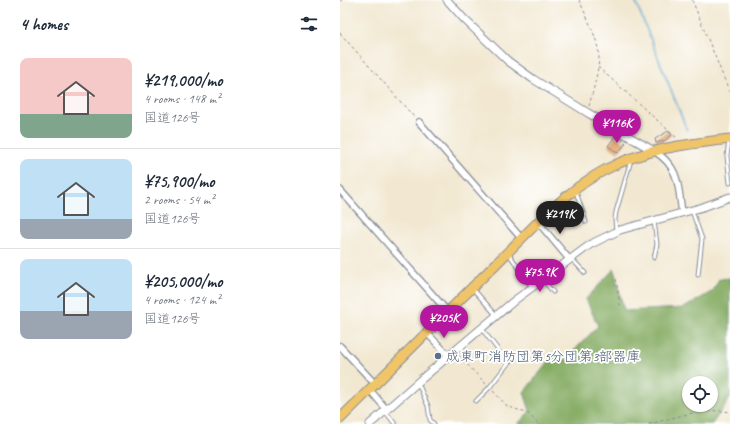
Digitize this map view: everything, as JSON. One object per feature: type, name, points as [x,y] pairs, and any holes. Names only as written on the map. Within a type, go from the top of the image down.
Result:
[{"type":"highway","points":[[340,419],[538,222],[575,190],[603,171],[631,158],[680,145],[730,139]]},
{"type":"street","points":[[447,0],[464,19],[508,60],[534,79],[663,157],[673,169],[677,178],[682,213]]},
{"type":"street","points":[[419,122],[522,239]]},
{"type":"street","points":[[340,190],[448,312]]},
{"type":"street","points":[[370,424],[532,287],[591,244],[616,232],[682,213],[730,197]]},
{"type":"street","points":[[538,222],[570,259]]},
{"type":"street","points":[[427,333],[452,354]]},
{"type":"street","points":[[340,346],[372,387],[385,410]]},
{"type":"lane","points":[[730,139],[727,156],[730,182]]},
{"type":"lane","points":[[616,232],[614,219],[631,158]]},
{"type":"lane","points":[[575,190],[586,222]]},
{"type":"lane","points":[[691,210],[702,239],[698,275]]},
{"type":"lane","points":[[654,221],[657,244],[654,258]]},
{"type":"lane","points":[[508,253],[532,287]]},
{"type":"lane","points":[[570,259],[585,273]]},
{"type":"lane","points":[[542,279],[553,292]]},
{"type":"lane","points":[[472,288],[497,316]]},
{"type":"lane","points":[[482,329],[508,363]]},
{"type":"lane","points":[[476,401],[490,388],[513,357]]},
{"type":"lane","points":[[418,382],[428,406],[430,420],[434,424]]},
{"type":"lane","points":[[385,410],[395,424]]},
{"type":"path","points":[[579,0],[598,47],[599,58],[588,113]]},
{"type":"path","points":[[692,0],[730,93]]},
{"type":"path","points":[[340,33],[419,122]]},
{"type":"path","points":[[598,67],[679,139],[680,145]]},
{"type":"path","points":[[616,279],[620,306]]},
{"type":"path","points":[[452,354],[490,388],[507,406],[529,414],[538,424]]},
{"type":"path","points":[[649,424],[702,412],[730,412]]},
{"type":"green space","points":[[614,269],[624,311],[684,308],[713,291],[719,279],[730,278],[730,398],[712,424],[518,424],[530,411],[524,392],[554,355],[565,360],[598,326],[586,299]]},
{"type":"building","points":[[668,131],[672,135],[664,141],[656,143],[655,139]]},
{"type":"building","points":[[615,136],[626,143],[618,153],[608,146]]},
{"type":"waterway","points":[[635,0],[687,130]]},
{"type":"place","name":"成東町消防団第5分団第3部器庫","points":[[438,356]]}]
